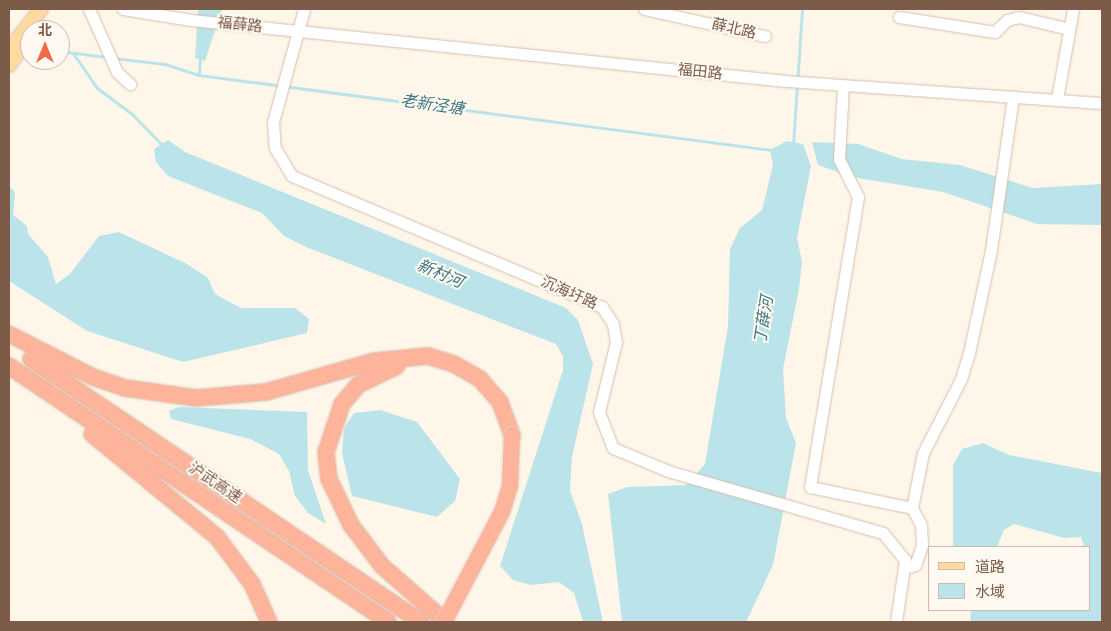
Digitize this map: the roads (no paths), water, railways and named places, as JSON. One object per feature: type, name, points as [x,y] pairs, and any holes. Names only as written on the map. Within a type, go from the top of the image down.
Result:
[{"type":"highway","points":[[9,334],[93,378],[125,388],[196,398],[266,392],[375,361],[428,356],[454,364],[480,379],[500,402],[508,436],[510,485],[502,512],[445,622],[382,566],[351,525],[330,479],[326,452],[331,427],[342,404],[377,372],[400,365],[427,365],[452,372],[475,387],[492,407],[508,436],[503,483],[494,509],[435,622]]},
{"type":"highway","name":"沪武高速","points":[[9,344],[421,622]]},
{"type":"highway","name":"沪武高速","points":[[9,366],[388,622]]},
{"type":"highway","points":[[9,371],[160,486],[216,537],[252,584],[269,622]]},
{"type":"main road","points":[[9,50],[41,9]]},
{"type":"main road","points":[[44,20],[52,9]]},
{"type":"main road","points":[[9,65],[20,51]]},
{"type":"street","points":[[89,9],[117,72],[130,84]]},
{"type":"street","name":"福薛路","points":[[123,9],[191,20],[298,31]]},
{"type":"street","name":"沉海圩路","points":[[304,9],[273,122],[274,148],[285,169],[301,182],[602,307],[614,324],[616,342],[599,412],[604,433],[620,454],[668,471],[883,532],[897,545],[905,568],[896,622]]},
{"type":"street","name":"薛北路","points":[[644,9],[765,36]]},
{"type":"street","points":[[1057,99],[1073,9]]},
{"type":"street","points":[[899,17],[995,32],[1007,20],[1020,17],[1069,29]]},
{"type":"street","name":"福田路","points":[[298,31],[786,81],[1102,103]]},
{"type":"street","points":[[843,86],[839,159],[858,197],[810,487],[912,508]]},
{"type":"street","points":[[905,568],[915,565],[922,545],[921,525],[912,508],[923,453],[961,379],[968,354],[991,250],[1013,97]]},
{"type":"water","points":[[198,9],[222,9],[205,61],[195,58]]},
{"type":"water","points":[[168,140],[185,152],[566,308],[578,320],[593,364],[572,457],[570,491],[582,524],[603,622],[583,622],[574,593],[559,582],[531,585],[513,580],[500,566],[563,370],[563,356],[556,344],[306,247],[284,236],[262,213],[168,176],[156,162],[154,149]]},
{"type":"water","points":[[787,141],[803,144],[811,166],[797,238],[802,262],[799,289],[783,369],[786,418],[796,443],[773,565],[746,622],[622,622],[608,494],[627,487],[686,485],[705,464],[728,326],[730,249],[740,228],[762,210],[773,165],[770,150]]},
{"type":"water","points":[[812,142],[858,144],[902,159],[960,165],[1033,188],[1102,184],[1102,225],[1037,224],[943,192],[852,177],[818,165]]},
{"type":"water","points":[[9,186],[15,192],[13,215],[27,226],[28,234],[48,257],[56,284],[70,274],[99,236],[119,232],[187,264],[208,278],[215,294],[241,308],[295,308],[309,319],[307,333],[183,362],[87,331],[9,281]]},
{"type":"water","points":[[179,407],[307,412],[308,470],[326,524],[308,513],[295,496],[289,471],[279,454],[250,439],[171,419],[169,411]]},
{"type":"water","points":[[380,410],[417,422],[460,479],[455,501],[437,517],[352,496],[342,453],[344,428],[354,413]]},
{"type":"water","points":[[983,443],[1009,455],[1102,473],[1102,622],[970,622],[971,611],[1091,611],[1091,546],[1084,546],[1081,537],[1064,538],[1014,524],[1004,530],[997,546],[953,546],[953,465],[962,449]]},
{"type":"waterway","name":"丁薛河","points":[[793,145],[802,9]]},
{"type":"waterway","name":"老新泾塘","points":[[70,52],[107,57]]},
{"type":"waterway","name":"新村河","points":[[73,53],[97,88],[132,114],[164,147]]},
{"type":"waterway","name":"老新泾塘","points":[[113,58],[165,64],[199,75],[772,150]]},
{"type":"waterway","points":[[199,75],[200,58]]}]
